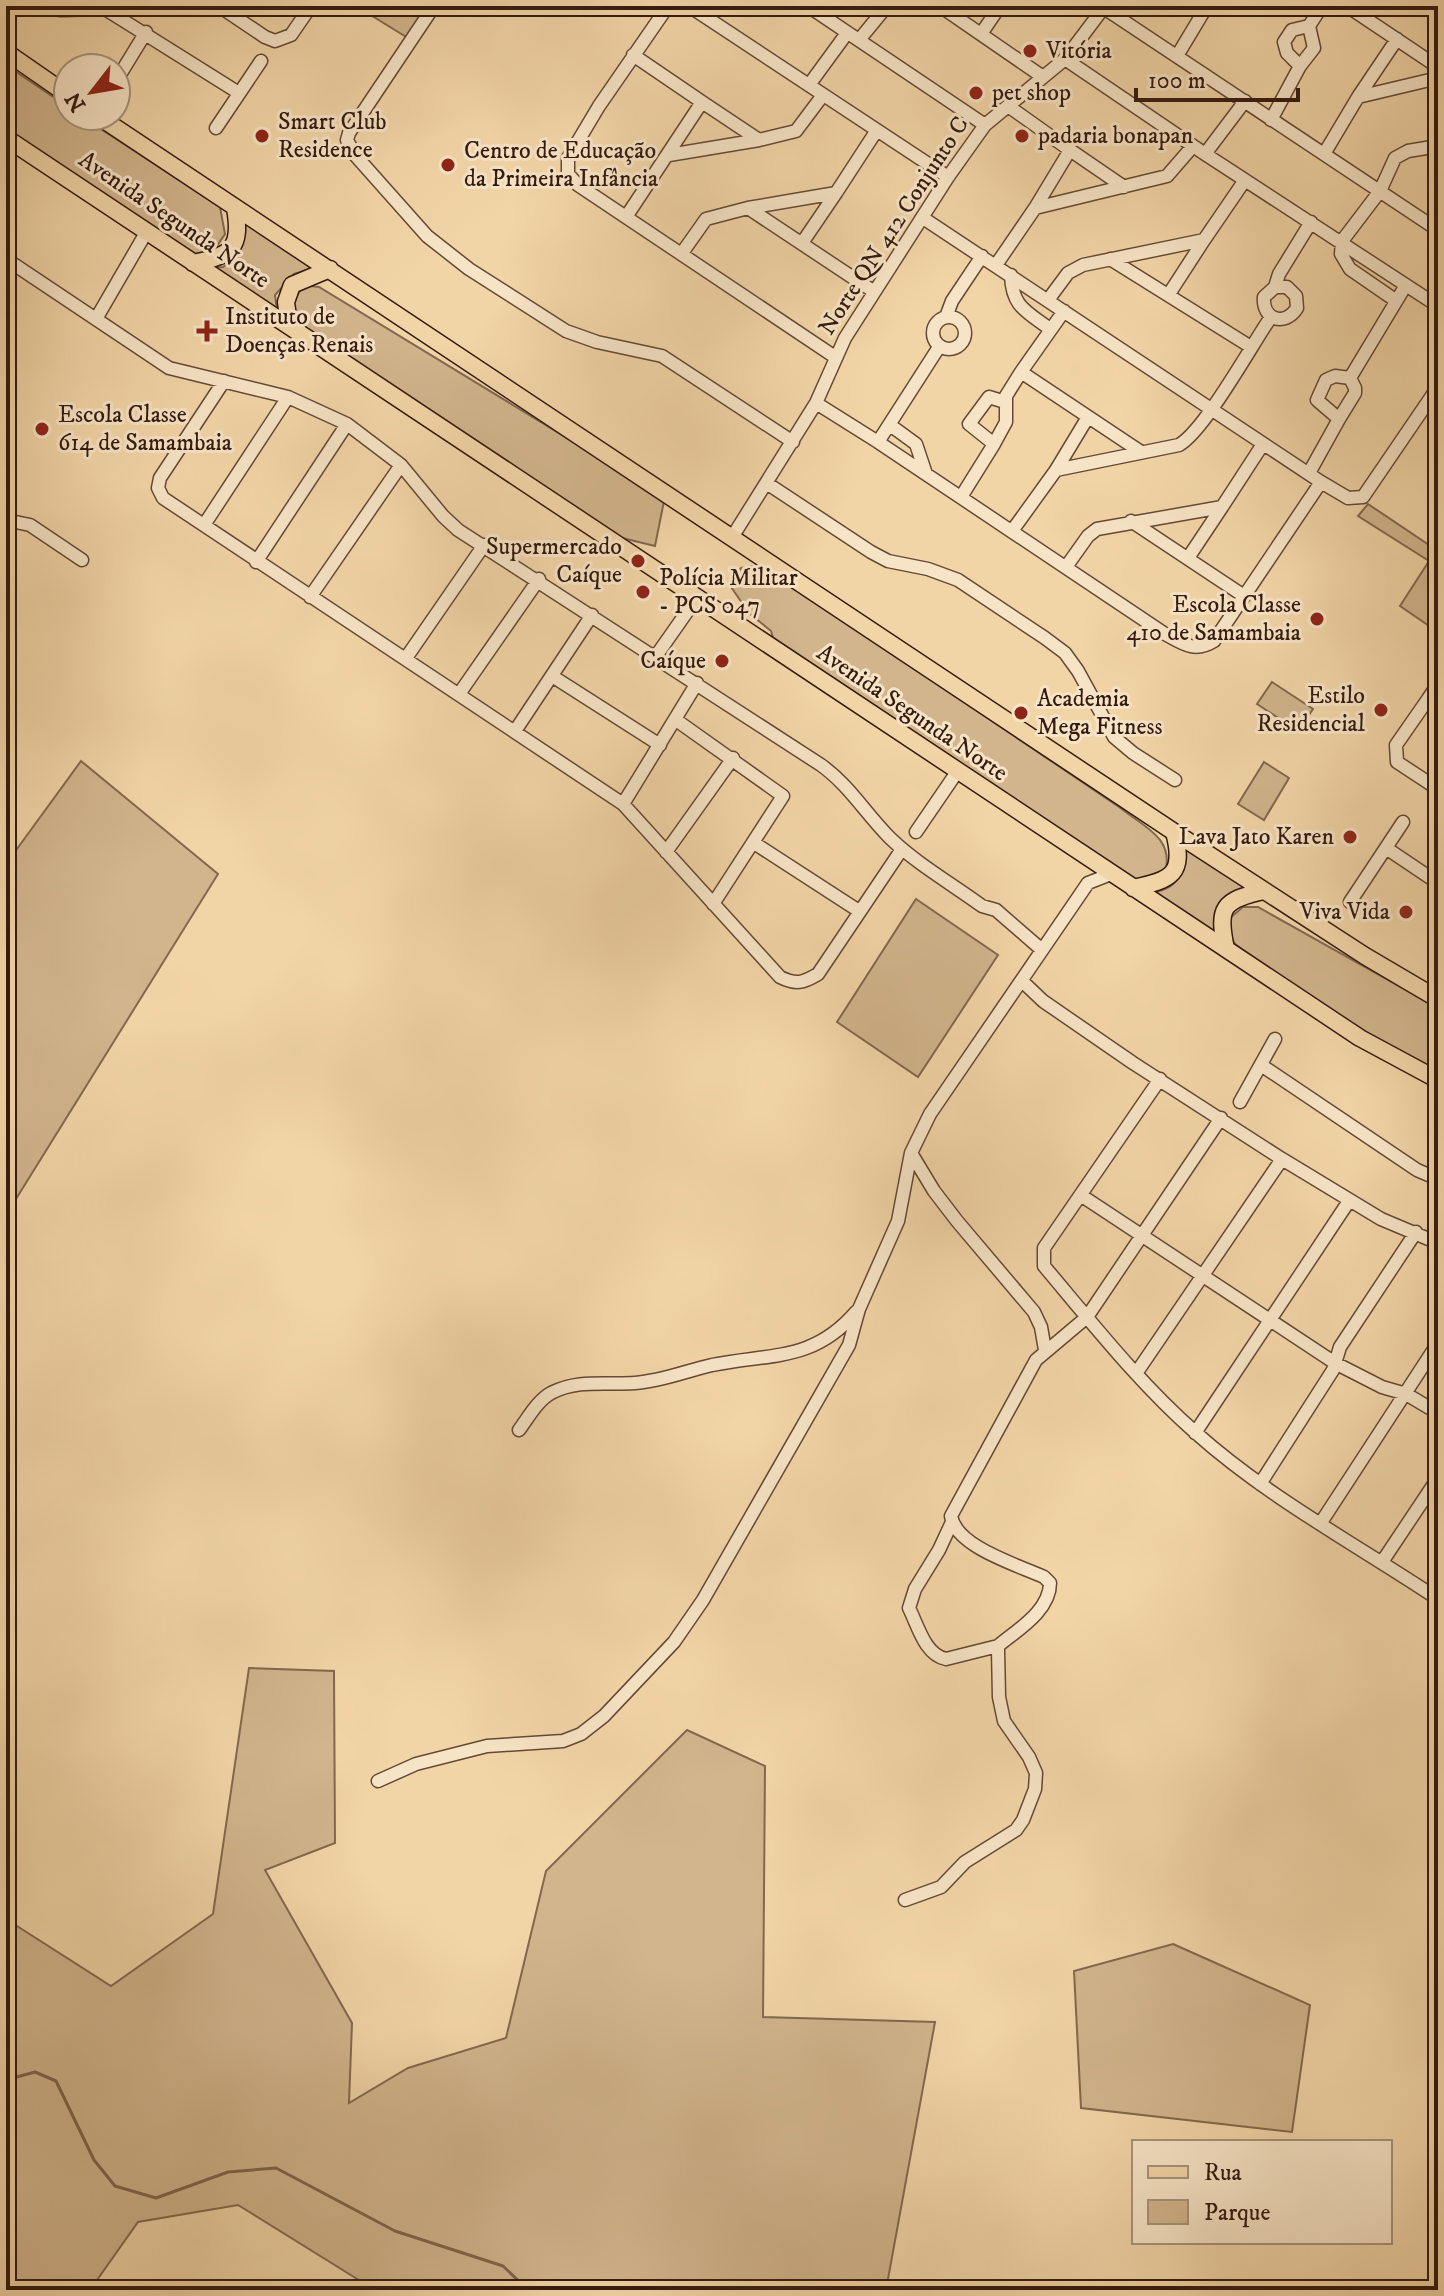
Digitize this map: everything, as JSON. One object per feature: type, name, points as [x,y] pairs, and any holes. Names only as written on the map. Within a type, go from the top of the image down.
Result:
[{"type":"main road","points":[[6,52],[52,84]]},
{"type":"main road","name":"Avenida Segunda Norte","points":[[122,132],[1174,832],[1365,956],[1438,999]]},
{"type":"main road","name":"Avenida Segunda Norte","points":[[6,138],[1360,1038],[1438,1080]]},
{"type":"main road","points":[[193,263],[215,259],[233,246],[239,228],[235,208]]},
{"type":"main road","points":[[289,324],[286,302],[292,285],[330,269]]},
{"type":"main road","points":[[1133,888],[1169,878],[1177,869],[1178,850],[1174,832]]},
{"type":"main road","points":[[1226,949],[1221,923],[1225,909],[1232,901],[1264,891]]},
{"type":"street","points":[[41,6],[60,10],[105,7],[239,93]]},
{"type":"street","points":[[219,6],[275,41],[291,35],[311,6]]},
{"type":"street","points":[[434,6],[349,133],[347,140],[355,155],[427,236],[469,269],[566,331],[597,342],[662,356],[793,442]]},
{"type":"street","points":[[668,6],[599,106],[568,158],[566,165],[571,179],[835,357]]},
{"type":"street","points":[[689,6],[948,177]]},
{"type":"street","points":[[808,6],[985,125]]},
{"type":"street","points":[[809,85],[853,36],[887,6]]},
{"type":"street","points":[[940,6],[1043,77]]},
{"type":"street","points":[[981,34],[1000,6]]},
{"type":"street","points":[[1177,56],[1207,6]]},
{"type":"street","points":[[1300,66],[1287,53],[1284,42],[1292,30],[1309,26],[1322,6]]},
{"type":"street","points":[[1347,6],[1438,67]]},
{"type":"street","points":[[1104,7],[1438,230]]},
{"type":"street","name":"Norte QN 412 Conjunto C","points":[[731,539],[816,403],[835,357],[873,291],[948,177],[985,125],[1065,59],[1104,7]]},
{"type":"street","points":[[1271,120],[1300,66],[1314,48],[1309,26]]},
{"type":"street","points":[[132,55],[146,32]]},
{"type":"street","points":[[1324,154],[1397,39]]},
{"type":"street","points":[[633,55],[759,140]]},
{"type":"street","points":[[1065,59],[1438,306]]},
{"type":"street","points":[[216,128],[261,61]]},
{"type":"street","points":[[1358,97],[1438,78]]},
{"type":"street","points":[[669,155],[796,131],[823,95]]},
{"type":"street","points":[[1205,154],[1245,101]]},
{"type":"street","points":[[626,217],[702,102]]},
{"type":"street","points":[[1008,106],[1124,187]]},
{"type":"street","points":[[802,243],[877,130]]},
{"type":"street","points":[[1035,208],[1167,176],[1193,146]]},
{"type":"street","points":[[1395,300],[1350,269],[1341,254],[1342,241],[1380,191],[1395,158],[1438,146]]},
{"type":"street","points":[[996,265],[1070,150]]},
{"type":"street","points":[[1169,294],[1245,180]]},
{"type":"street","points":[[682,253],[702,221],[748,208],[836,193]]},
{"type":"street","points":[[748,208],[873,291]]},
{"type":"street","points":[[923,218],[1348,498],[1363,497],[1438,387]]},
{"type":"street","points":[[1275,287],[1281,286],[1296,296],[1297,308],[1289,318],[1271,317],[1266,312],[1264,297],[1275,287],[1279,274],[1311,222]]},
{"type":"street","points":[[96,319],[147,231]]},
{"type":"street","points":[[1048,300],[1068,273],[1083,265],[1204,240]]},
{"type":"street","points":[[946,317],[952,301],[982,256]]},
{"type":"street","points":[[6,259],[169,368],[288,397],[347,424],[401,465],[458,530],[539,579],[834,775],[902,849],[982,906],[996,910],[1042,950]]},
{"type":"street","points":[[1110,259],[1251,347]]},
{"type":"street","points":[[1011,275],[1012,290],[1019,306],[1050,329]]},
{"type":"street","points":[[1309,473],[1355,393],[1350,378],[1406,285]]},
{"type":"street","points":[[961,497],[1006,422],[1006,396],[1064,311]]},
{"type":"street","points":[[946,317],[959,321],[964,326],[964,340],[953,349],[939,347],[933,330],[940,319],[946,317]]},
{"type":"street","points":[[1056,470],[1185,442],[1211,410],[1271,317]]},
{"type":"street","points":[[878,442],[939,347]]},
{"type":"street","points":[[1021,372],[1141,452]]},
{"type":"street","points":[[1339,419],[1317,402],[1317,398],[1330,377],[1350,378]]},
{"type":"street","points":[[224,381],[160,478],[158,488],[163,498],[623,804],[780,977],[793,983],[805,982],[818,974],[902,849]]},
{"type":"street","points":[[204,525],[288,397]]},
{"type":"street","points":[[994,444],[969,424],[989,397],[1005,402]]},
{"type":"street","points":[[816,403],[1191,648],[1214,641],[1321,482]]},
{"type":"street","points":[[1012,531],[1056,470],[1088,417]]},
{"type":"street","points":[[256,562],[347,424]]},
{"type":"street","points":[[890,425],[916,444],[926,474]]},
{"type":"street","points":[[1188,558],[1263,444]]},
{"type":"street","points":[[310,597],[401,465]]},
{"type":"street","points":[[768,484],[871,552],[888,561],[928,569],[958,580],[1045,638],[1065,653],[1078,671],[1114,737],[1175,780]]},
{"type":"street","points":[[1066,567],[1093,531],[1131,521],[1222,507]]},
{"type":"street","points":[[6,520],[30,525],[82,560]]},
{"type":"street","points":[[1131,521],[1244,596]]},
{"type":"street","points":[[406,658],[484,545]]},
{"type":"street","points":[[459,694],[539,579]]},
{"type":"street","points":[[656,656],[696,599]]},
{"type":"street","points":[[515,731],[592,615]]},
{"type":"street","points":[[552,676],[660,745]]},
{"type":"street","points":[[623,804],[697,683]]},
{"type":"street","points":[[1438,684],[1433,702],[1396,745],[1395,752],[1397,762],[1438,789]]},
{"type":"street","points":[[676,720],[783,796],[713,904]]},
{"type":"street","points":[[666,852],[733,758]]},
{"type":"street","points":[[916,832],[957,772]]},
{"type":"street","points":[[1350,902],[1403,822]]},
{"type":"street","points":[[754,843],[859,911]]},
{"type":"street","points":[[1386,848],[1438,883]]},
{"type":"street","points":[[1088,859],[1088,883]]},
{"type":"street","points":[[378,1781],[416,1764],[487,1746],[563,1741],[581,1734],[604,1716],[674,1642],[703,1600],[849,1345],[859,1309],[898,1221],[911,1153],[930,1114],[1088,883],[1111,874]]},
{"type":"street","points":[[1022,981],[1043,1001],[1282,1159],[1381,1219],[1438,1243]]},
{"type":"street","points":[[1240,1102],[1275,1039]]},
{"type":"street","points":[[1261,1065],[1417,1170],[1438,1179]]},
{"type":"street","points":[[1160,1079],[1044,1248],[1044,1266],[1195,1433],[1260,1484],[1438,1599]]},
{"type":"street","points":[[952,1522],[915,1589],[909,1608],[931,1653],[946,1659],[998,1646],[1036,1614],[1048,1595],[1050,1583],[1044,1577],[976,1547],[954,1527],[951,1516],[1028,1372],[1045,1350],[1087,1317],[1221,1118]]},
{"type":"street","points":[[911,1153],[957,1221],[1034,1312],[1041,1327],[1045,1350]]},
{"type":"street","points":[[1137,1372],[1282,1159]]},
{"type":"street","points":[[1082,1196],[1335,1363],[1374,1383],[1406,1394],[1438,1413]]},
{"type":"street","points":[[1195,1433],[1349,1201]]},
{"type":"street","points":[[1260,1484],[1335,1363],[1340,1347],[1416,1232]]},
{"type":"street","points":[[519,1430],[542,1400],[566,1387],[603,1382],[656,1381],[707,1367],[807,1349],[826,1340],[859,1309]]},
{"type":"street","points":[[1320,1524],[1438,1343]]},
{"type":"street","points":[[1382,1562],[1438,1478]]},
{"type":"street","points":[[905,1900],[941,1887],[965,1862],[1016,1830],[1035,1789],[1036,1773],[1029,1757],[1004,1721],[999,1697],[998,1646]]},
{"type":"green space","points":[[356,6],[440,6],[416,43]]},
{"type":"green space","points":[[6,65],[52,96],[52,132],[105,132],[220,207],[225,234],[211,255],[189,254],[6,132]]},
{"type":"green space","points":[[244,221],[314,268],[294,274],[275,295],[277,311],[210,268],[223,267],[238,255]]},
{"type":"green space","points":[[319,287],[613,466],[664,501],[655,546],[614,536],[298,322],[292,306],[300,290]]},
{"type":"green space","points":[[1368,504],[1438,551],[1438,632],[1400,606],[1429,561],[1358,516]]},
{"type":"green space","points":[[751,566],[790,584],[1147,827],[1166,851],[1165,873],[1134,884],[776,647],[771,631],[749,613],[729,584],[741,568]]},
{"type":"green space","points":[[1272,682],[1313,709],[1298,731],[1257,704]]},
{"type":"green space","points":[[81,761],[218,874],[6,1215],[6,864]]},
{"type":"green space","points":[[1264,762],[1289,778],[1264,820],[1238,804]]},
{"type":"green space","points":[[1185,848],[1245,887],[1221,905],[1216,918],[1216,935],[1150,893],[1167,888],[1178,879]]},
{"type":"green space","points":[[916,899],[998,955],[918,1077],[837,1022]]},
{"type":"green space","points":[[1243,907],[1258,907],[1438,1008],[1438,1076],[1360,1035],[1235,944],[1229,933],[1230,918]]},
{"type":"green space","points":[[249,1668],[334,1671],[335,1843],[265,1870],[352,2023],[349,2103],[408,2068],[506,2038],[546,1871],[687,1730],[765,1766],[763,2017],[935,2022],[886,2290],[370,2290],[370,2287],[238,2205],[138,2222],[90,2290],[6,2290],[6,1919],[111,1986],[213,1914]]},
{"type":"green space","points":[[1173,1944],[1310,2005],[1292,2132],[1081,2108],[1074,1971]]},
{"type":"waterway","points":[[6,2090],[13,2078],[35,2072],[56,2081],[94,2160],[115,2186],[156,2198],[228,2172],[276,2168],[395,2231],[503,2266],[528,2290]]},
{"type":"place","name":"Vitória","points":[[1030,51]]},
{"type":"place","name":"pet shop","points":[[976,93]]},
{"type":"place","name":"Smart Club Residence","points":[[262,136]]},
{"type":"place","name":"padaria bonapan","points":[[1022,136]]},
{"type":"place","name":"Centro de Educação da Primeira Infância","points":[[448,165]]},
{"type":"place","name":"Instituto de Doenças Renais","points":[[207,331]]},
{"type":"place","name":"Escola Classe 614 de Samambaia","points":[[42,429]]},
{"type":"place","name":"Supermercado Caíque","points":[[638,561]]},
{"type":"place","name":"Polícia Militar - PCS 047","points":[[643,592]]},
{"type":"place","name":"Escola Classe 410 de Samambaia","points":[[1317,619]]},
{"type":"place","name":"Caíque","points":[[722,661]]},
{"type":"place","name":"Estilo Residencial","points":[[1381,710]]},
{"type":"place","name":"Academia Mega Fitness","points":[[1021,713]]},
{"type":"place","name":"Lava Jato Karen","points":[[1350,837]]},
{"type":"place","name":"Viva Vida","points":[[1406,912]]}]
